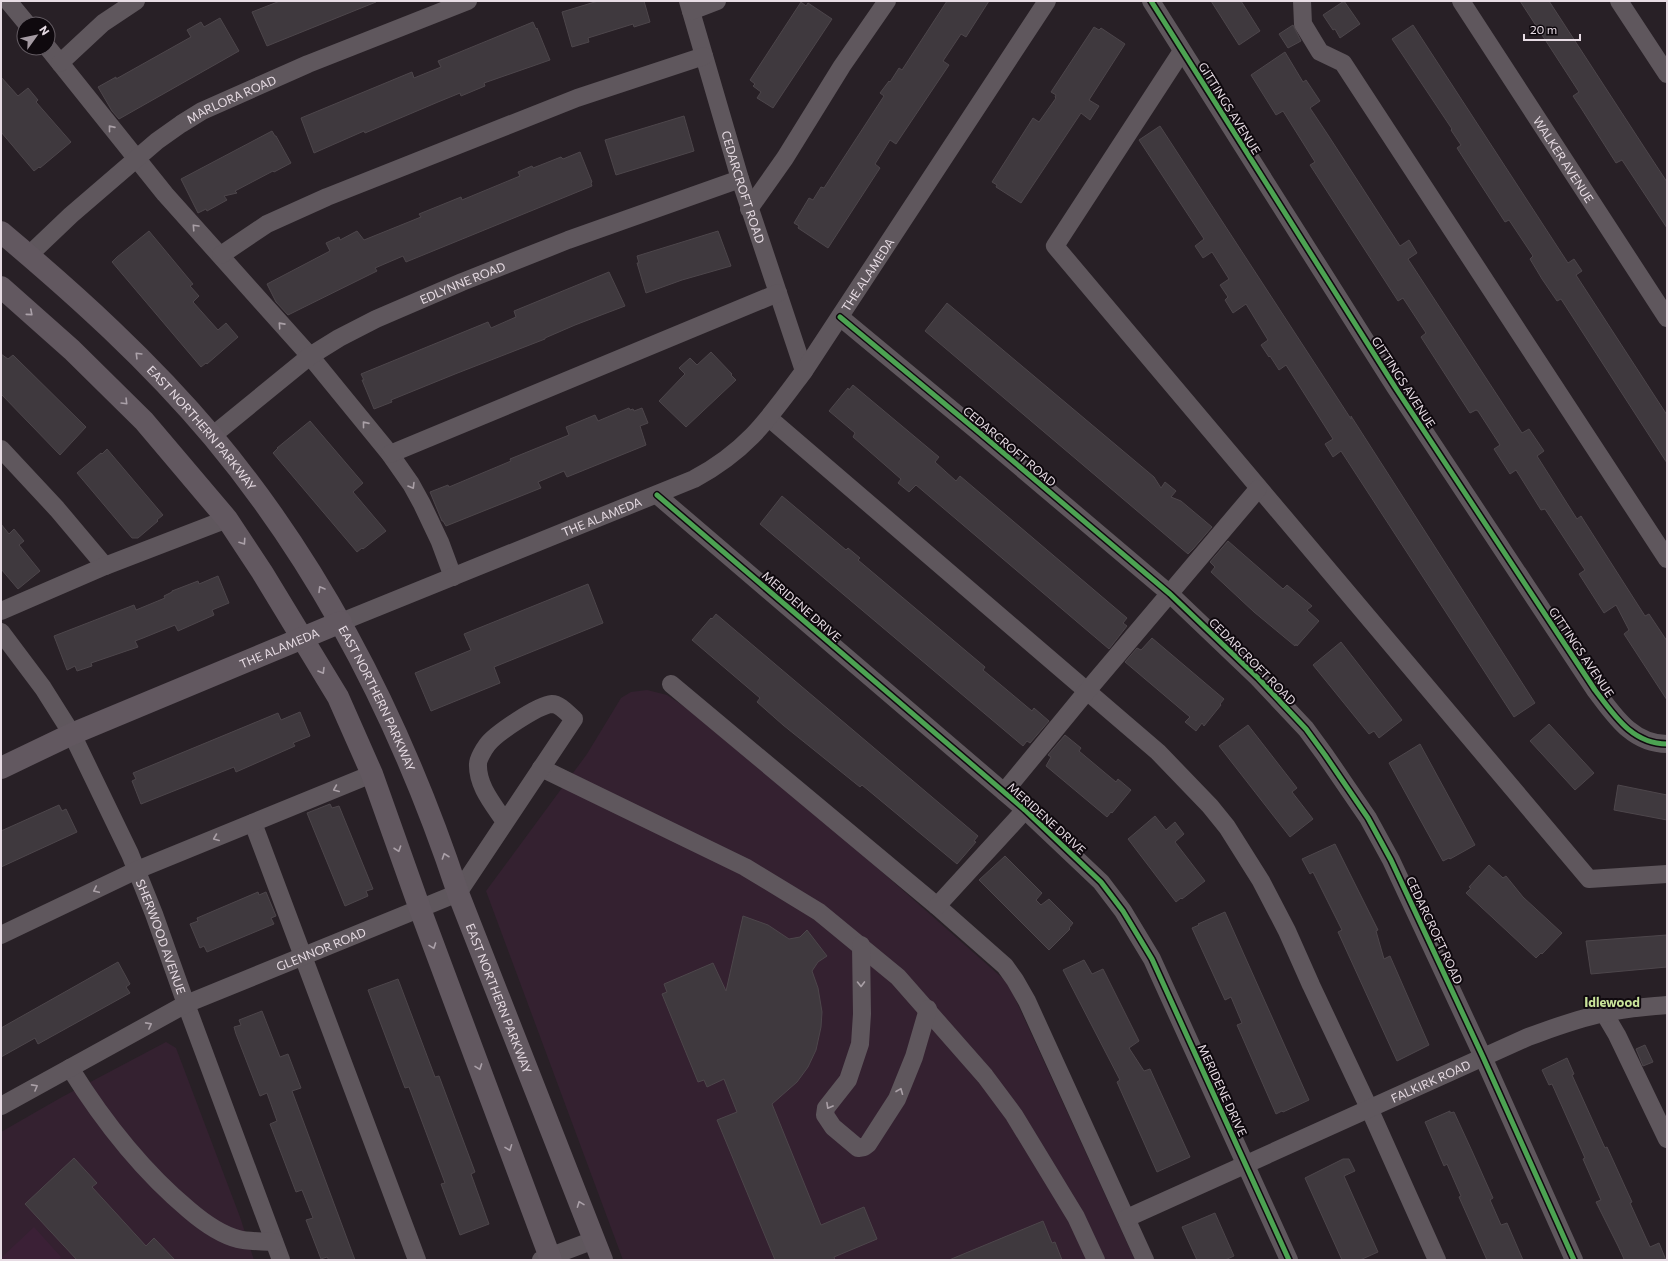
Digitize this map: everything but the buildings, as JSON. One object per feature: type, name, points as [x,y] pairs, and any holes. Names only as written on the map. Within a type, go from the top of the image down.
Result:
[{"type":"main road","name":"EAST NORTHERN PARKWAY","points":[[1,232],[112,329],[177,396],[212,436],[294,545],[341,622],[379,695],[401,743],[598,1250]]},
{"type":"main road","points":[[1,287],[72,350],[144,421],[227,519],[262,572],[338,697],[372,774],[547,1259]]},
{"type":"main road","name":"THE ALAMEDA","points":[[1,768],[72,734],[341,622]]},
{"type":"street","points":[[8,1],[20,16]]},
{"type":"street","points":[[60,63],[103,23],[136,1]]},
{"type":"street","name":"MARLORA ROAD","points":[[29,256],[71,215],[136,159],[175,128],[202,111],[308,64],[468,1]]},
{"type":"street","points":[[689,6],[717,1]]},
{"type":"street","points":[[749,209],[785,158],[842,66],[887,1]]},
{"type":"street","name":"THE ALAMEDA","points":[[341,622],[694,479],[714,468],[741,448],[769,418],[804,371],[1047,1]]},
{"type":"street","name":"GITTINGS AVENUE","points":[[1151,1],[1395,387],[1595,690],[1628,731],[1643,740],[1656,744],[1667,744]]},
{"type":"street","points":[[1302,1],[1303,24],[1320,52],[1343,63],[1667,559]]},
{"type":"street","name":"WALKER AVENUE","points":[[1460,1],[1667,318]]},
{"type":"street","points":[[1618,1],[1667,74]]},
{"type":"street","name":"CEDARCROFT ROAD","points":[[689,6],[749,209],[804,371]]},
{"type":"street","points":[[1182,51],[1055,246],[1258,489],[1589,879],[1667,874]]},
{"type":"street","points":[[54,56],[165,194],[310,356],[390,454],[411,484],[422,504],[440,542],[453,577]]},
{"type":"street","points":[[221,255],[266,224],[314,203],[577,98],[704,56]]},
{"type":"street","name":"EDLYNNE ROAD","points":[[212,436],[310,356],[339,338],[462,282],[568,240],[740,179]]},
{"type":"street","points":[[390,454],[778,293]]},
{"type":"street","name":"CEDARCROFT ROAD","points":[[840,317],[1170,594],[1233,653],[1301,724],[1325,754],[1368,818],[1391,860],[1483,1057],[1574,1260]]},
{"type":"street","points":[[769,418],[1158,752],[1196,790],[1227,827],[1261,881],[1287,931],[1437,1260]]},
{"type":"street","points":[[1,449],[57,508],[105,566]]},
{"type":"street","points":[[1004,792],[1087,691],[1258,489]]},
{"type":"street","name":"MERIDENE DRIVE","points":[[657,495],[1025,810],[1101,882],[1123,911],[1152,960],[1289,1260]]},
{"type":"street","points":[[1,611],[105,566],[227,519]]},
{"type":"street","name":"SHERWOOD AVENUE","points":[[1,632],[43,688],[72,734],[137,870],[281,1260]]},
{"type":"street","points":[[671,684],[937,906],[1005,966],[1027,1001],[1145,1260]]},
{"type":"street","points":[[458,893],[574,720],[561,707],[552,704],[540,708],[514,722],[488,745],[478,763],[481,781],[489,799],[505,822]]},
{"type":"street","points":[[541,768],[745,867],[819,912],[898,977],[928,1009],[985,1076],[1014,1115],[1076,1217],[1096,1260]]},
{"type":"street","points":[[1,935],[137,870],[372,774]]},
{"type":"street","points":[[937,906],[1025,810]]},
{"type":"street","points":[[253,823],[417,1260]]},
{"type":"street","name":"GLENNOR ROAD","points":[[1,1106],[186,1004],[458,893]]},
{"type":"street","points":[[861,946],[862,1014],[860,1044],[848,1080],[826,1108],[826,1116],[833,1127],[858,1148],[864,1147],[868,1144],[897,1099],[914,1057],[928,1009]]},
{"type":"street","name":"FALKIRK ROAD","points":[[1126,1218],[1528,1037],[1570,1022],[1604,1013],[1634,1007],[1667,1005]]},
{"type":"street","points":[[1604,1013],[1617,1035],[1667,1139]]},
{"type":"street","points":[[70,1068],[98,1112],[124,1145],[175,1199],[204,1222],[238,1239],[274,1242]]},
{"type":"street","points":[[547,1259],[598,1250]]},
{"type":"shaded area","points":[[647,690],[667,695],[688,709],[839,834],[1008,983],[1135,1260],[623,1260],[486,891],[587,754],[621,698],[631,692]]},
{"type":"shaded area","points":[[166,1042],[176,1048],[240,1217],[254,1260],[1,1260],[1,1132],[62,1097]]},
{"type":"shaded area","points":[[34,1227],[61,1257],[58,1260],[1,1260],[1,1258]]},
{"type":"cycle path","points":[[1151,1],[1395,387],[1595,690],[1609,709],[1634,734],[1655,743],[1667,744]]},
{"type":"cycle path","points":[[840,317],[1170,594],[1258,678],[1306,729],[1368,818],[1391,860],[1483,1057],[1574,1260]]},
{"type":"cycle path","points":[[657,495],[1025,810],[1101,882],[1123,911],[1152,959],[1289,1260]]},
{"type":"district","name":"Idlewood","points":[[1612,1002]]}]
